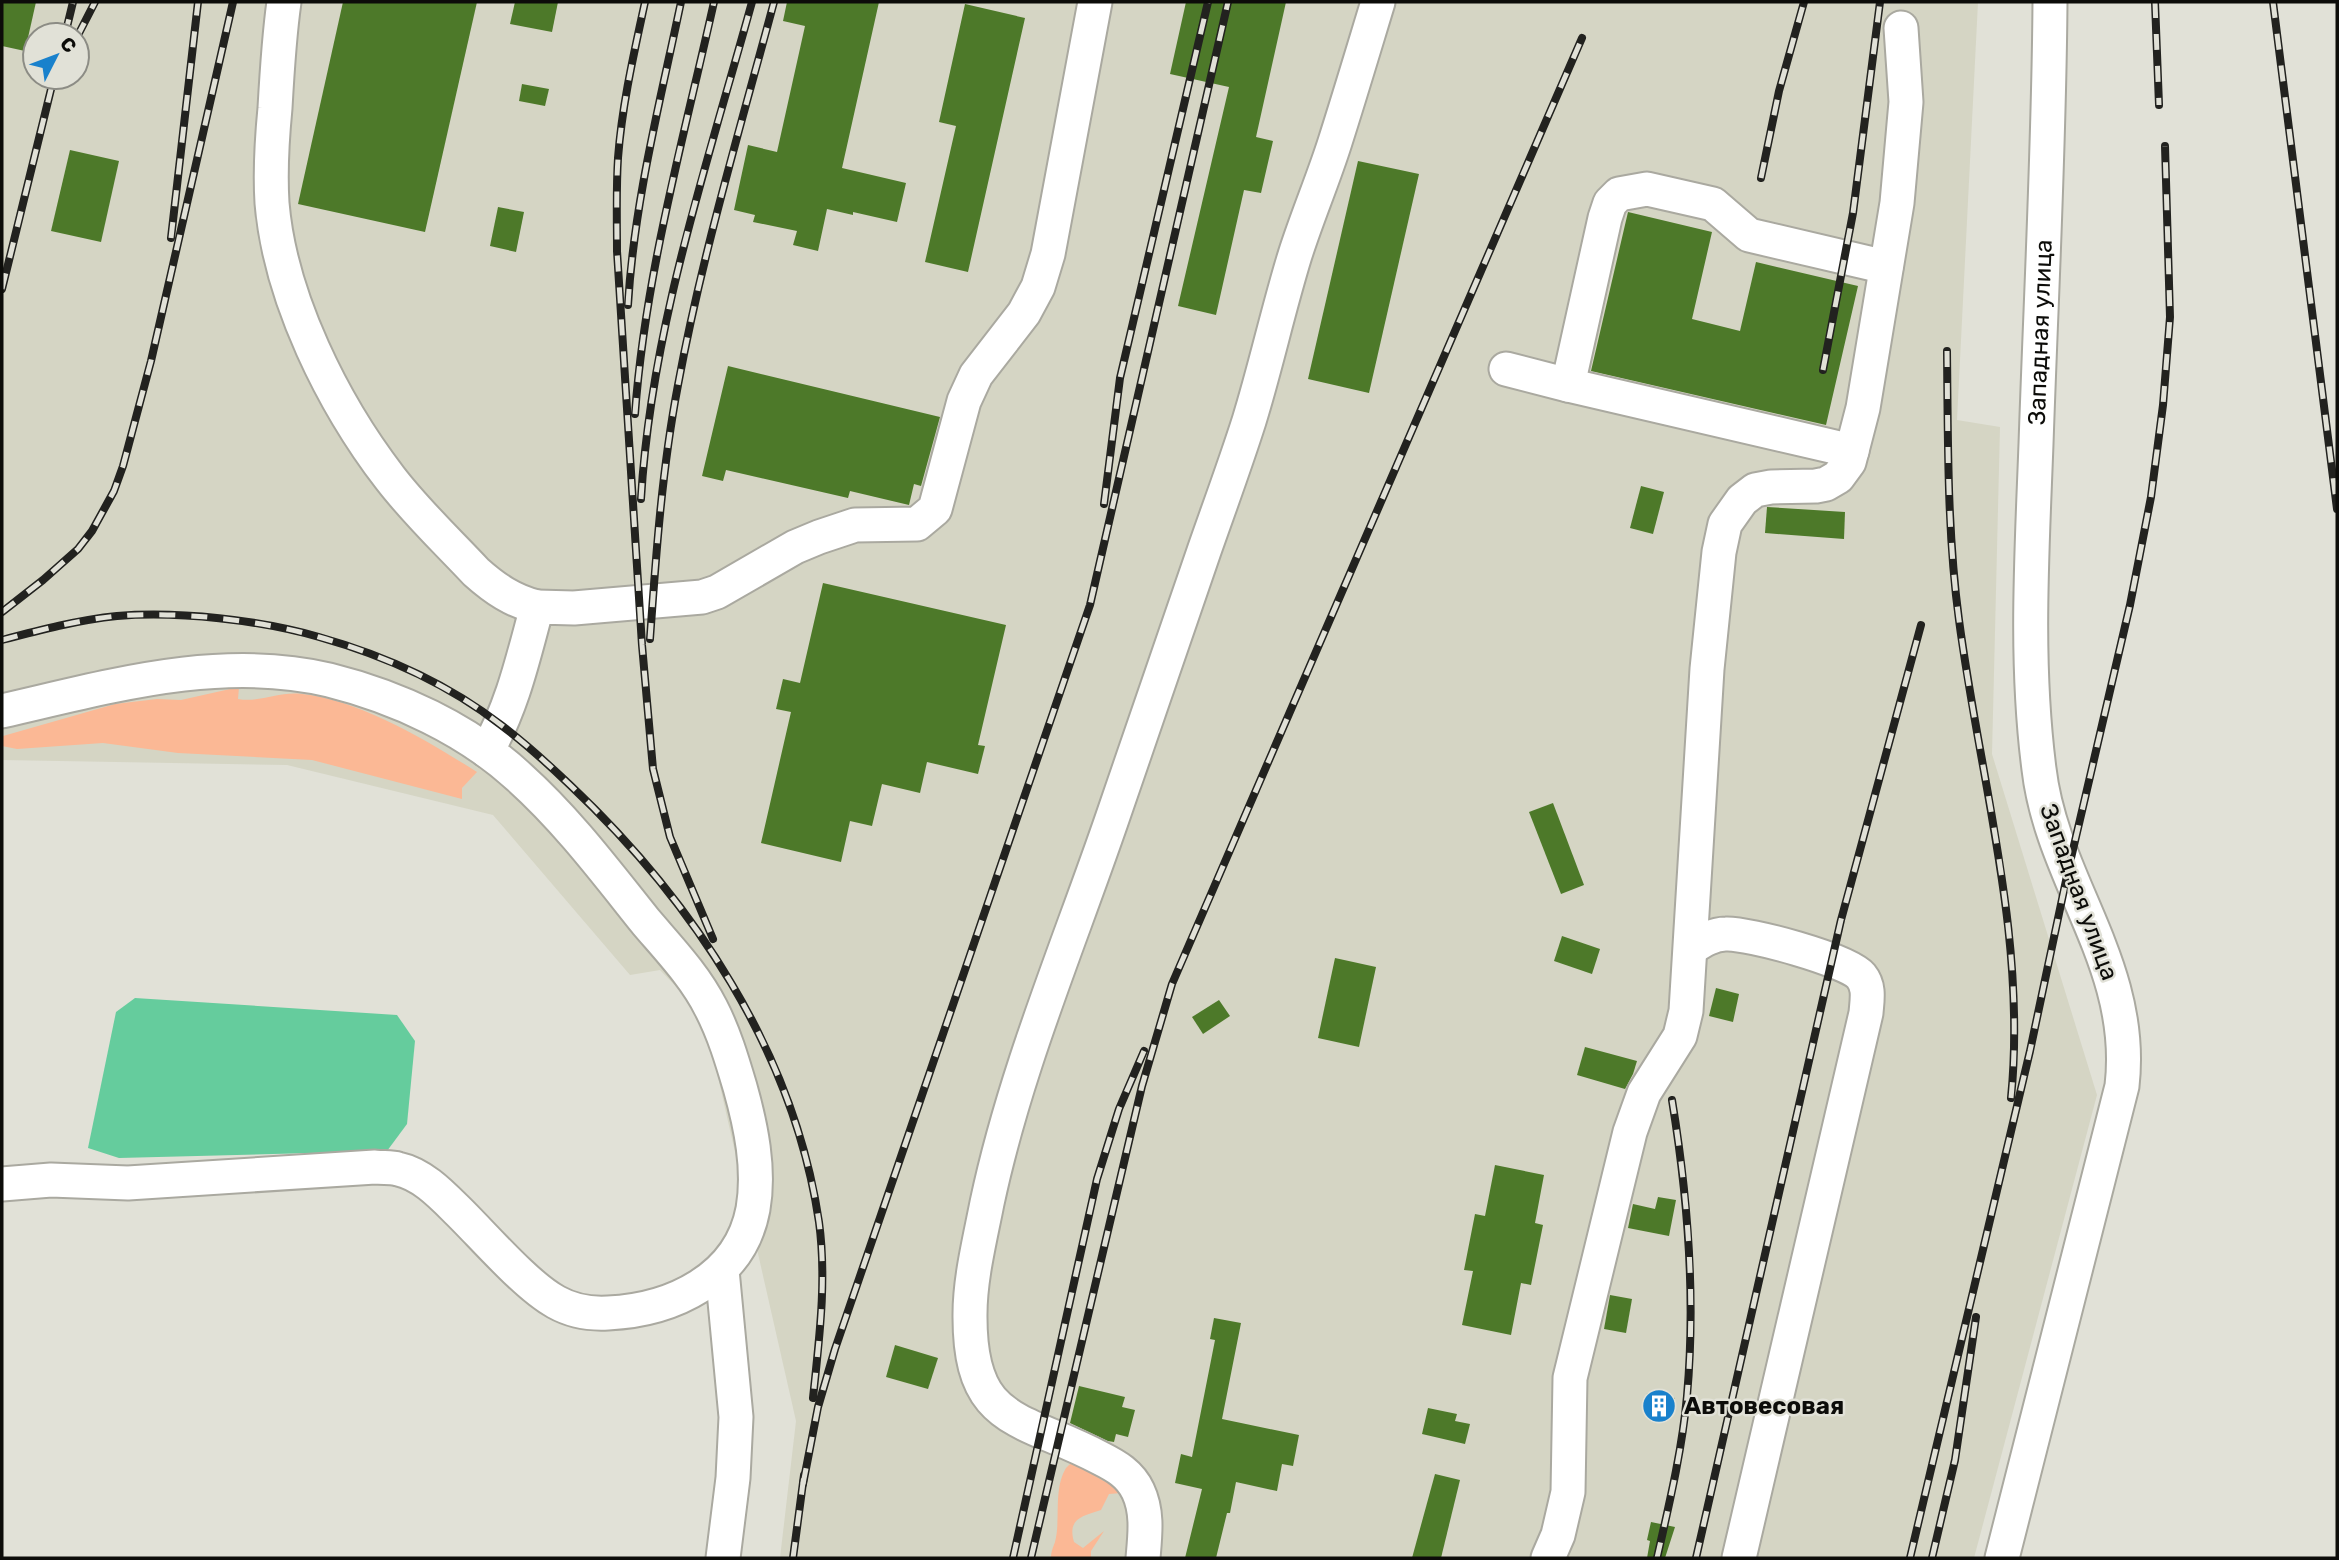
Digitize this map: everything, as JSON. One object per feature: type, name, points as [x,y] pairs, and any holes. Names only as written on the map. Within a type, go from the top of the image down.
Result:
[{"type":"street","points":[[284,2],[271,161],[272,204],[278,243],[307,335],[333,390],[392,481],[491,585],[516,600],[537,607],[574,608],[702,597],[717,592],[794,547],[819,537],[855,525],[917,524],[935,509],[968,392],[991,354],[1024,313],[1038,287],[1048,254],[1095,2]]},
{"type":"street","points":[[1143,1558],[1146,1525],[1143,1506],[1129,1476],[1118,1467],[1086,1451],[1018,1423],[999,1409],[984,1392],[971,1336],[970,1311],[975,1270],[1006,1122],[1042,1009],[1099,856],[1249,421],[1295,256],[1335,143],[1378,2]]},
{"type":"street","name":"Западная улица","points":[[2002,1558],[2122,1086],[2124,1062],[2121,1021],[2107,965],[2068,871],[2045,804],[2039,772],[2031,684],[2034,490],[2049,106],[2050,2]]},
{"type":"street","points":[[1548,1558],[1558,1535],[1568,1492],[1570,1378],[1636,1112],[1652,1078],[1675,1047],[1684,1024],[1707,668],[1719,552],[1725,524],[1742,500],[1755,490],[1826,484],[1838,477],[1849,462],[1863,408],[1896,203],[1906,102],[1901,28]]},
{"type":"street","points":[[1567,385],[1605,218],[1610,203],[1619,194],[1647,188],[1713,204],[1749,235],[1886,268]]},
{"type":"street","points":[[1506,369],[1852,451]]},
{"type":"street","points":[[486,751],[507,714],[537,607]]},
{"type":"street","points":[[2,711],[160,677],[207,671],[254,670],[328,680],[370,692],[455,730],[518,776],[586,846],[691,977],[714,1015],[735,1069],[753,1148],[755,1183],[752,1213],[739,1245],[722,1270],[678,1300],[653,1308],[603,1314],[575,1310],[554,1301],[526,1278],[433,1186],[400,1169],[376,1167],[128,1183],[73,1180],[2,1184]]},
{"type":"street","points":[[1691,948],[1708,938],[1738,934],[1815,954],[1854,970],[1863,978],[1868,992],[1866,1013],[1739,1558]]},
{"type":"street","points":[[722,1270],[736,1417],[733,1478],[723,1558]]},
{"type":"shaded area","points":[[2,2],[1978,2],[1957,420],[2000,427],[1992,754],[2097,1095],[1974,1558],[780,1558],[796,1421],[710,1042],[692,1003],[660,970],[630,975],[493,815],[287,765],[2,760]]},
{"type":"shaded area","points":[[239,687],[238,699],[302,694],[347,704],[415,735],[477,772],[462,788],[462,799],[312,760],[178,753],[103,743],[17,749],[2,746],[3,736],[115,704],[157,699],[181,700]]},
{"type":"shaded area","points":[[135,998],[397,1015],[415,1041],[407,1124],[387,1151],[119,1158],[88,1148],[116,1012]]},
{"type":"shaded area","points":[[1074,1461],[1116,1486],[1121,1493],[1109,1494],[1101,1510],[1083,1516],[1075,1523],[1072,1534],[1074,1542],[1083,1548],[1104,1531],[1091,1551],[1091,1558],[1051,1558],[1057,1533],[1058,1495],[1062,1477],[1066,1468]]},
{"type":"building","points":[[2,2],[36,2],[32,21],[21,21],[21,50],[2,46]]},
{"type":"building","points":[[343,2],[477,2],[425,232],[298,204]]},
{"type":"building","points":[[515,2],[558,2],[552,32],[510,24]]},
{"type":"building","points":[[787,2],[879,2],[842,168],[906,183],[897,222],[827,209],[818,251],[793,245],[797,231],[753,222],[755,215],[734,210],[748,145],[777,152],[805,26],[783,21]]},
{"type":"building","points":[[1186,2],[1286,2],[1256,137],[1273,141],[1261,193],[1244,190],[1216,315],[1178,306],[1229,87],[1170,74]]},
{"type":"building","points":[[965,4],[1025,18],[968,272],[925,262],[956,126],[939,122]]},
{"type":"building","points":[[522,84],[549,89],[545,106],[519,101]]},
{"type":"building","points":[[70,150],[119,161],[101,242],[51,231]]},
{"type":"building","points":[[1358,161],[1419,174],[1369,393],[1308,379]]},
{"type":"building","points":[[498,207],[524,212],[516,252],[490,246]]},
{"type":"building","points":[[1628,212],[1712,232],[1692,319],[1740,331],[1756,262],[1858,286],[1826,425],[1591,371]]},
{"type":"building","points":[[728,366],[940,417],[921,486],[914,484],[909,505],[850,491],[848,498],[726,470],[723,481],[702,476]]},
{"type":"building","points":[[1641,486],[1664,492],[1653,534],[1630,528]]},
{"type":"building","points":[[1767,507],[1845,512],[1844,539],[1765,533]]},
{"type":"building","points":[[823,583],[1006,625],[978,745],[985,746],[978,774],[927,762],[920,793],[882,784],[872,826],[850,821],[841,862],[761,843],[791,712],[776,709],[783,679],[800,683]]},
{"type":"building","points":[[1553,803],[1584,885],[1561,894],[1529,812]]},
{"type":"building","points":[[1562,936],[1600,949],[1592,974],[1554,961]]},
{"type":"building","points":[[1335,958],[1376,967],[1359,1047],[1318,1038]]},
{"type":"building","points":[[1716,988],[1739,994],[1733,1022],[1709,1016]]},
{"type":"building","points":[[1219,1000],[1230,1016],[1203,1034],[1192,1017]]},
{"type":"building","points":[[1585,1047],[1637,1061],[1625,1089],[1577,1075]]},
{"type":"building","points":[[1495,1165],[1544,1175],[1535,1223],[1543,1225],[1531,1285],[1521,1283],[1511,1335],[1462,1325],[1473,1271],[1464,1270],[1475,1214],[1485,1216]]},
{"type":"building","points":[[1658,1197],[1676,1200],[1669,1236],[1628,1228],[1633,1204],[1655,1209]]},
{"type":"building","points":[[1610,1295],[1632,1299],[1626,1333],[1604,1329]]},
{"type":"building","points":[[1214,1318],[1241,1323],[1222,1419],[1299,1435],[1293,1466],[1282,1464],[1277,1491],[1236,1482],[1216,1558],[1185,1558],[1202,1489],[1175,1483],[1181,1454],[1192,1457],[1215,1340],[1210,1339]]},
{"type":"building","points":[[895,1345],[938,1358],[928,1389],[886,1377]]},
{"type":"building","points":[[1079,1386],[1125,1397],[1122,1407],[1135,1410],[1128,1437],[1116,1434],[1114,1442],[1108,1441],[1070,1423]]},
{"type":"building","name":"Автовесовая","points":[[1647,1393],[1675,1398],[1671,1418],[1644,1413]]},
{"type":"building","points":[[1428,1408],[1457,1414],[1455,1421],[1470,1424],[1465,1444],[1422,1434]]},
{"type":"building","points":[[1435,1474],[1460,1480],[1441,1558],[1412,1558]]},
{"type":"building","points":[[1651,1522],[1675,1527],[1665,1558],[1647,1558]]},
{"type":"railway","points":[[68,21],[73,2]]},
{"type":"railway","points":[[85,21],[95,2]]},
{"type":"railway","points":[[171,238],[198,2]]},
{"type":"railway","points":[[2,612],[78,549],[92,531],[114,491],[151,361],[233,2]]},
{"type":"railway","points":[[645,2],[622,118],[617,204],[617,251],[642,645],[653,769],[670,837],[713,939]]},
{"type":"railway","points":[[628,305],[642,191],[681,2]]},
{"type":"railway","points":[[635,414],[656,258],[714,2]]},
{"type":"railway","points":[[641,499],[656,373],[669,310],[683,248],[752,2]]},
{"type":"railway","points":[[650,639],[657,543],[678,385],[710,240],[774,2]]},
{"type":"railway","points":[[1104,504],[1120,378],[1208,2]]},
{"type":"railway","points":[[803,1484],[818,1407],[835,1349],[1090,605],[1228,2]]},
{"type":"railway","points":[[1761,178],[1779,91],[1804,2]]},
{"type":"railway","points":[[1823,370],[1853,213],[1880,2]]},
{"type":"railway","points":[[2155,2],[2159,105]]},
{"type":"railway","points":[[2273,2],[2337,509]]},
{"type":"railway","points":[[1031,1558],[1142,1086],[1172,984],[1582,38]]},
{"type":"railway","points":[[2,289],[51,91]]},
{"type":"railway","points":[[1910,1558],[2030,1051],[2068,871],[2130,605],[2151,497],[2163,405],[2170,317],[2165,146]]},
{"type":"railway","points":[[1947,351],[1952,553],[1968,680],[2007,918],[2013,978],[2011,1098]]},
{"type":"railway","points":[[2,640],[88,620],[141,615],[219,618],[296,631],[343,644],[391,662],[459,696],[528,746],[562,777],[615,830],[657,878],[696,929],[731,983],[762,1040],[787,1098],[806,1159],[821,1244],[821,1310],[813,1398]]},
{"type":"railway","points":[[1696,1558],[1841,920],[1921,625]]},
{"type":"railway","points":[[1013,1558],[1097,1179],[1119,1109],[1144,1051]]},
{"type":"railway","points":[[1657,1558],[1682,1437],[1690,1359],[1689,1247],[1672,1100]]},
{"type":"railway","points":[[1932,1558],[1955,1460],[1976,1317]]},
{"type":"railway","points":[[793,1558],[804,1475]]},
{"type":"place","name":"Автовесовая","points":[[1659,1406]]}]
